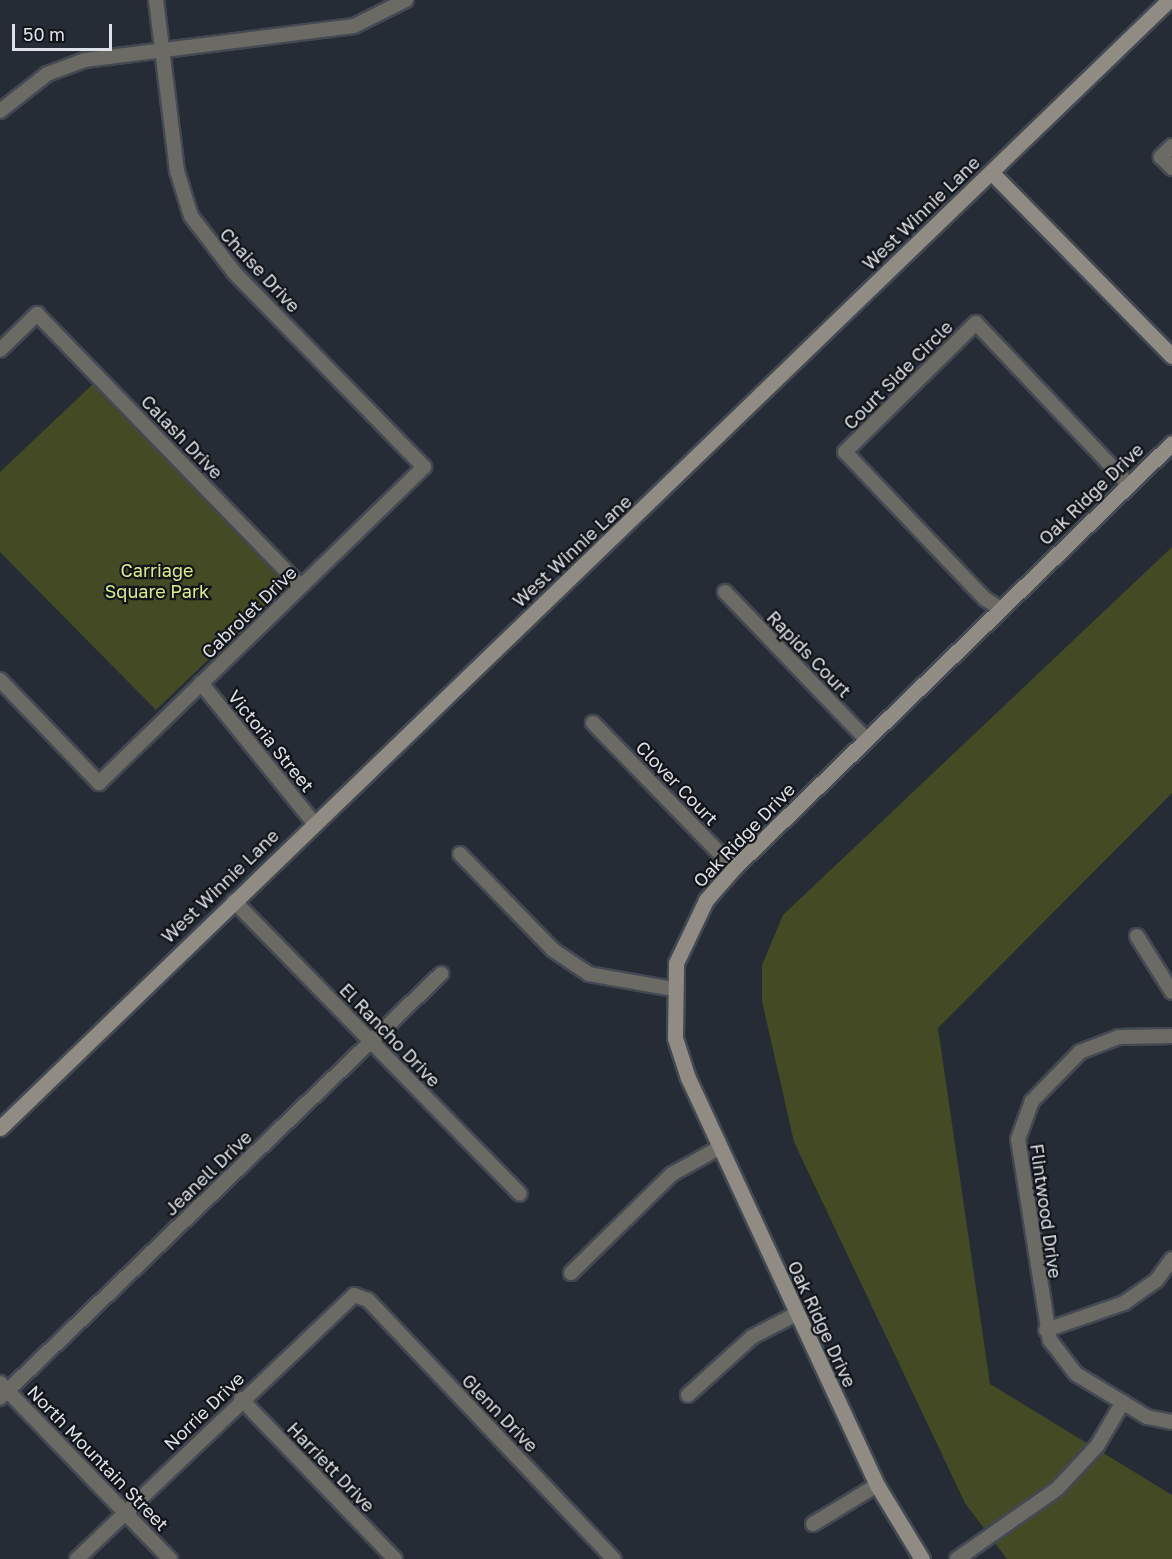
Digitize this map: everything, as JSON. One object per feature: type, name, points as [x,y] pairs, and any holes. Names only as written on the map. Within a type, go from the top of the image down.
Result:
[{"type":"street","name":"Chaise Drive","points":[[156,0],[177,171],[191,216],[234,272],[424,467]]},
{"type":"street","points":[[0,111],[47,74],[85,60],[354,26],[406,0]]},
{"type":"street","name":"West Winnie Lane","points":[[0,1128],[313,822],[1169,0]]},
{"type":"street","points":[[1172,147],[1161,157],[1172,168]]},
{"type":"street","points":[[991,172],[1172,356]]},
{"type":"street","name":"Calash Drive","points":[[0,350],[38,314],[301,586]]},
{"type":"street","name":"Court Side Circle","points":[[1001,609],[985,599],[845,452],[975,324],[1129,485]]},
{"type":"street","name":"Oak Ridge Drive","points":[[922,1559],[877,1485],[794,1315],[719,1148],[675,1038],[673,989],[693,923],[735,868],[1172,443]]},
{"type":"street","name":"Cabrolet Drive","points":[[0,680],[99,783],[424,467]]},
{"type":"street","name":"Rapids Court","points":[[725,592],[867,740]]},
{"type":"street","name":"Victoria Street","points":[[201,683],[313,822]]},
{"type":"street","name":"Clover Court","points":[[593,723],[735,868]]},
{"type":"street","points":[[460,854],[553,950],[590,974],[673,989]]},
{"type":"street","name":"El Rancho Drive","points":[[234,901],[520,1194]]},
{"type":"street","points":[[1137,936],[1172,992]]},
{"type":"street","name":"Jeanell Drive","points":[[2,1390],[441,975]]},
{"type":"street","name":"Flintwood Drive","points":[[1172,1036],[1098,1042],[1032,1101],[1022,1119],[1018,1139],[1046,1330],[1076,1374],[1147,1417],[1172,1422]]},
{"type":"street","points":[[571,1273],[672,1174],[719,1148]]},
{"type":"street","points":[[1046,1330],[1124,1303],[1156,1281],[1172,1259]]},
{"type":"street","name":"Norrie Drive","points":[[76,1559],[348,1297],[358,1295]]},
{"type":"street","name":"Glenn Drive","points":[[358,1295],[614,1559]]},
{"type":"street","points":[[688,1395],[752,1337],[794,1315]]},
{"type":"street","name":"North Mountain Street","points":[[2,1390],[170,1559]]},
{"type":"street","name":"Harriett Drive","points":[[241,1400],[395,1559]]},
{"type":"street","points":[[957,1559],[1057,1489],[1097,1446],[1123,1402]]},
{"type":"street","points":[[813,1524],[877,1485]]},
{"type":"green space","name":"Carriage Square Park","points":[[93,384],[288,583],[156,710],[0,552],[0,472]]},
{"type":"green space","points":[[1172,547],[1172,793],[938,1028],[990,1384],[1172,1495],[1172,1559],[1007,1559],[965,1503],[794,1142],[762,1001],[762,965],[783,915]]}]
